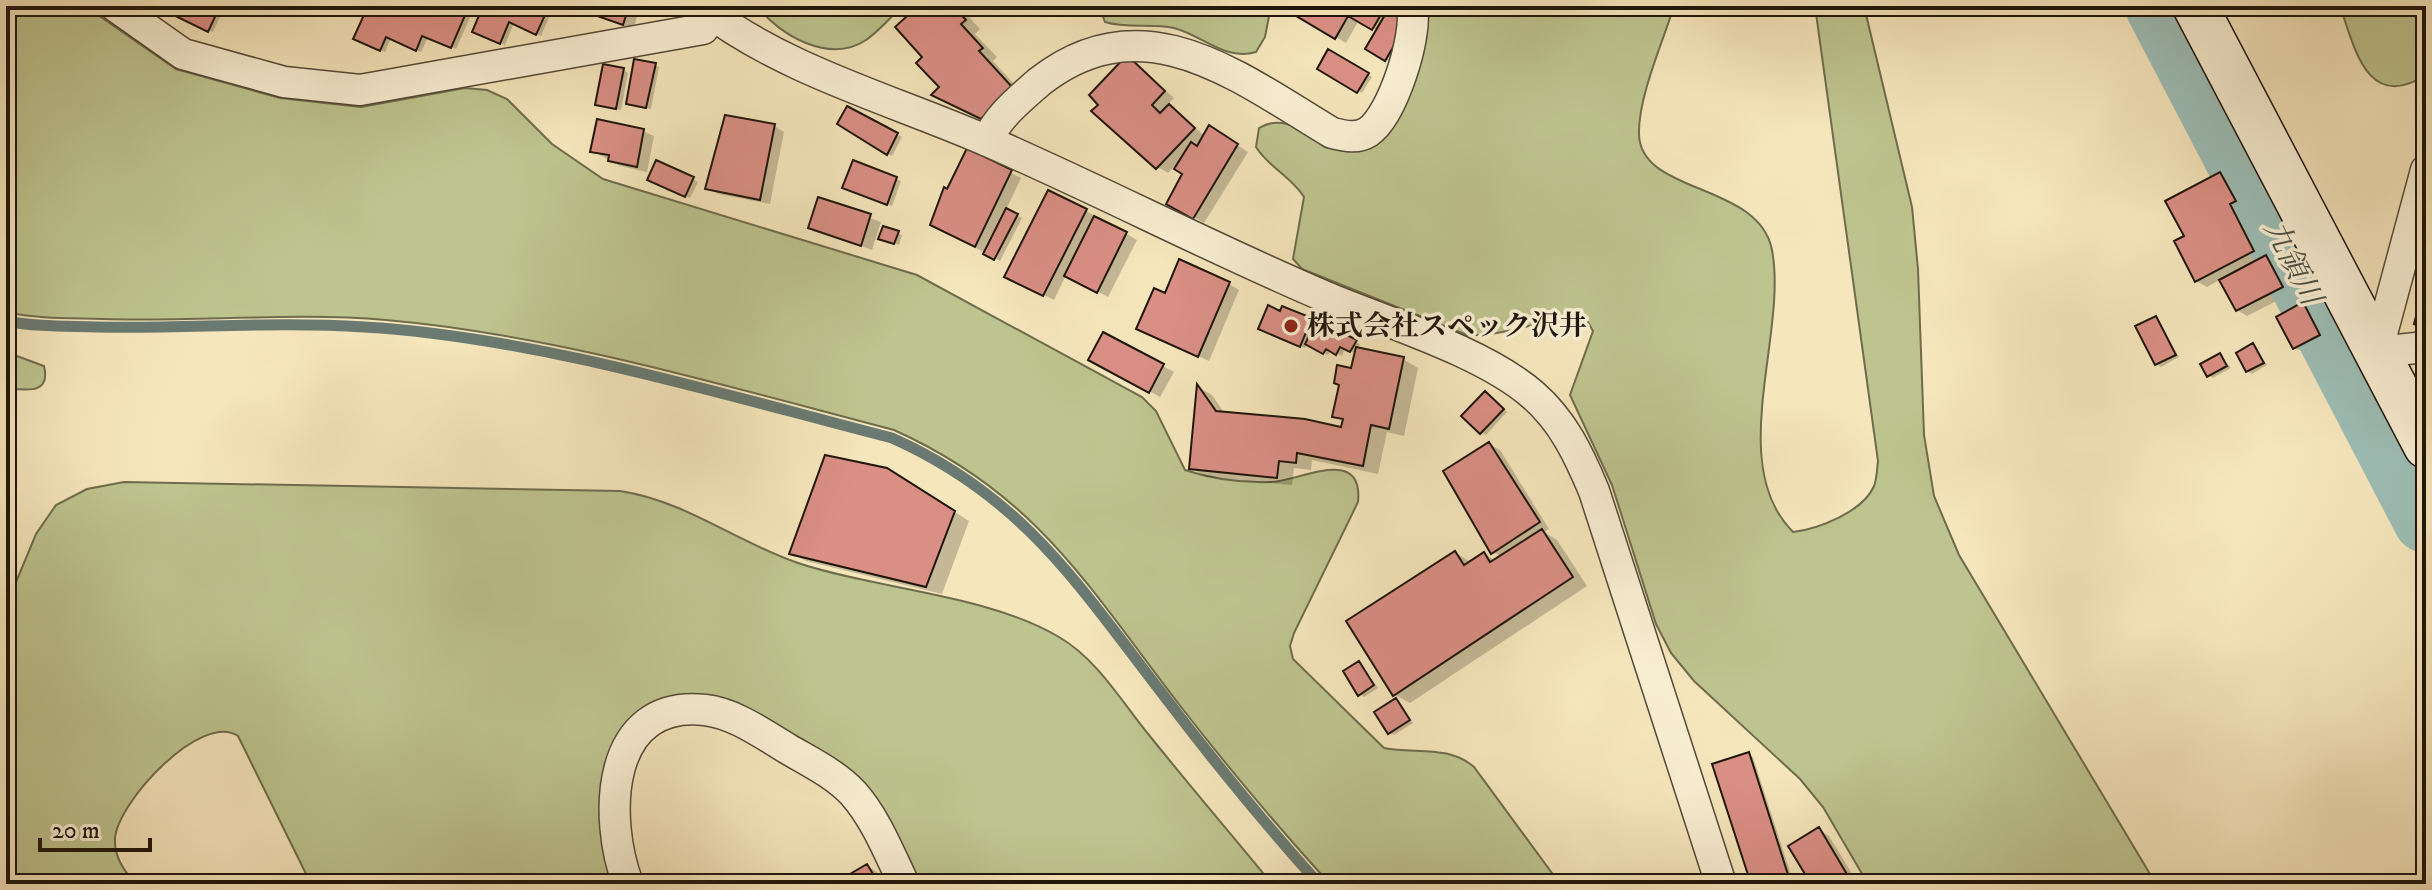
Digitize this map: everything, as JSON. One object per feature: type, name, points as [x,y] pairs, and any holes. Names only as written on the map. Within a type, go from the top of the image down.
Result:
[{"type":"main road","points":[[2195,6],[2426,446]]},
{"type":"street","points":[[115,6],[183,54],[284,82],[360,90],[703,29],[712,9],[783,56],[987,141],[1256,268],[1503,373],[1534,395],[1566,434],[1594,491],[1721,884]]},
{"type":"street","points":[[987,141],[994,123],[1066,60],[1090,46],[1117,39],[1145,37],[1172,42],[1198,52],[1332,133],[1350,137],[1368,132],[1380,119],[1407,57],[1413,35],[1412,6]]},
{"type":"street","points":[[2426,170],[2377,352],[2426,347]]},
{"type":"street","points":[[628,884],[614,831],[617,774],[625,751],[640,730],[660,716],[684,709],[708,710],[734,718],[832,775],[867,811],[904,884]]},
{"type":"green space","points":[[6,6],[85,6],[176,69],[280,98],[361,107],[465,88],[487,90],[507,99],[552,144],[603,179],[917,275],[1142,397],[1156,411],[1185,470],[1216,478],[1260,482],[1326,470],[1351,474],[1357,484],[1358,502],[1294,633],[1290,646],[1293,659],[1384,748],[1443,753],[1474,767],[1560,884],[1330,884],[1233,772],[1055,546],[1022,513],[985,483],[943,455],[894,430],[642,364],[450,327],[351,318],[102,319],[6,312]]},
{"type":"green space","points":[[757,6],[902,6],[866,40],[852,47],[837,49],[822,48],[792,36]]},
{"type":"green space","points":[[1099,6],[1271,6],[1265,37],[1256,52],[1245,54],[1224,50],[1174,28],[1105,22]]},
{"type":"green space","points":[[1425,6],[1674,6],[1642,103],[1639,134],[1644,154],[1658,168],[1746,212],[1763,228],[1772,250],[1775,283],[1763,397],[1763,471],[1773,504],[1793,532],[1827,523],[1850,511],[1868,495],[1876,477],[1878,461],[1815,6],[1864,6],[1912,207],[1918,269],[1924,435],[1934,496],[1959,555],[2156,884],[1868,884],[1823,807],[1800,779],[1694,681],[1671,653],[1656,624],[1612,485],[1570,395],[1593,331],[1586,319],[1467,335],[1302,269],[1293,259],[1304,197],[1256,147],[1259,128],[1282,123],[1336,149],[1349,151],[1374,145]]},
{"type":"green space","points":[[2340,6],[2426,6],[2426,75],[2406,84],[2390,86],[2377,81],[2359,57]]},
{"type":"green space","points":[[6,352],[44,366],[44,382],[29,390],[6,388]]},
{"type":"green space","points":[[124,482],[620,491],[667,504],[798,563],[999,611],[1059,637],[1085,657],[1272,884],[918,884],[891,828],[710,696],[673,700],[644,712],[623,732],[609,757],[602,786],[600,818],[604,851],[613,884],[311,884],[238,736],[222,732],[204,736],[164,764],[145,784],[119,823],[116,852],[135,884],[6,884],[6,606],[36,534],[56,505],[87,489]]},
{"type":"building","points":[[155,6],[220,6],[208,32]]},
{"type":"building","points":[[368,6],[469,6],[451,48],[422,36],[416,51],[386,37],[380,51],[353,39]]},
{"type":"building","points":[[483,6],[549,6],[536,35],[509,22],[500,44],[472,32]]},
{"type":"building","points":[[582,6],[629,6],[623,25],[580,10]]},
{"type":"building","points":[[918,6],[953,6],[966,20],[961,24],[983,48],[979,51],[1013,88],[981,119],[931,95],[939,87],[916,63],[922,57],[895,27]]},
{"type":"building","points":[[1297,6],[1386,6],[1372,30],[1348,16],[1335,39],[1293,14]]},
{"type":"building","points":[[1389,8],[1409,20],[1385,61],[1365,49]]},
{"type":"building","points":[[1328,49],[1369,73],[1357,93],[1317,69]]},
{"type":"building","points":[[1127,55],[1165,91],[1152,105],[1160,113],[1169,104],[1195,128],[1156,169],[1091,111],[1098,105],[1089,95]]},
{"type":"building","points":[[634,59],[656,63],[646,108],[626,104]]},
{"type":"building","points":[[603,64],[624,68],[616,109],[595,105]]},
{"type":"building","points":[[847,106],[898,133],[887,155],[837,124]]},
{"type":"building","points":[[725,115],[775,124],[760,200],[705,189]]},
{"type":"building","points":[[597,119],[644,129],[637,167],[608,161],[609,155],[590,152]]},
{"type":"building","points":[[1209,125],[1238,144],[1193,219],[1166,204],[1182,174],[1174,169],[1191,142],[1197,146]]},
{"type":"building","points":[[967,148],[1012,170],[975,247],[930,225],[944,187],[947,189]]},
{"type":"building","points":[[656,160],[694,177],[685,197],[647,180]]},
{"type":"building","points":[[853,160],[897,177],[887,205],[842,188]]},
{"type":"building","points":[[2220,172],[2236,201],[2230,204],[2254,251],[2195,282],[2174,241],[2184,236],[2165,201]]},
{"type":"building","points":[[1048,190],[1087,209],[1043,296],[1004,277]]},
{"type":"building","points":[[818,197],[871,214],[861,246],[808,228]]},
{"type":"building","points":[[1006,208],[1018,214],[994,260],[983,254]]},
{"type":"building","points":[[1094,216],[1127,232],[1097,293],[1064,276]]},
{"type":"building","points":[[883,226],[899,231],[894,244],[878,239]]},
{"type":"building","points":[[2266,255],[2283,287],[2236,311],[2219,280]]},
{"type":"building","points":[[1179,259],[1230,282],[1198,357],[1136,329],[1154,288],[1165,293]]},
{"type":"building","points":[[2421,297],[2426,298],[2426,328],[2414,324]]},
{"type":"building","points":[[2303,302],[2320,335],[2293,349],[2276,317]]},
{"type":"building","points":[[1268,305],[1280,311],[1282,306],[1312,318],[1300,347],[1258,329]]},
{"type":"building","points":[[2156,316],[2176,355],[2155,365],[2135,326]]},
{"type":"building","points":[[1317,320],[1357,340],[1350,352],[1340,347],[1336,355],[1326,349],[1323,354],[1305,344]]},
{"type":"building","points":[[1103,332],[1164,364],[1149,393],[1088,360]]},
{"type":"building","points":[[2253,343],[2264,363],[2246,372],[2236,353]]},
{"type":"building","points":[[1356,347],[1404,357],[1389,429],[1371,425],[1363,466],[1297,453],[1296,463],[1279,461],[1277,478],[1189,469],[1197,384],[1216,411],[1305,419],[1341,427],[1343,419],[1332,417],[1339,385],[1334,383],[1337,365],[1351,368]]},
{"type":"building","points":[[2220,353],[2227,366],[2207,377],[2200,364]]},
{"type":"building","points":[[1485,391],[1504,409],[1480,434],[1461,416]]},
{"type":"building","points":[[1489,442],[1540,522],[1491,554],[1443,471]]},
{"type":"building","points":[[825,455],[887,468],[955,511],[926,587],[789,554]]},
{"type":"building","points":[[1542,529],[1573,577],[1393,696],[1346,621],[1455,551],[1464,565],[1484,552],[1490,562]]},
{"type":"building","points":[[1359,661],[1374,685],[1358,696],[1343,671]]},
{"type":"building","points":[[1396,698],[1410,720],[1388,734],[1374,712]]},
{"type":"building","points":[[1749,752],[1791,884],[1751,884],[1712,764]]},
{"type":"building","points":[[1819,827],[1848,876],[1835,884],[1811,884],[1788,846]]},
{"type":"building","points":[[867,864],[879,884],[833,884]]},
{"type":"waterway","name":"九領川","points":[[2158,6],[2426,520]]},
{"type":"waterway","points":[[6,321],[97,327],[331,325],[429,333],[562,355],[630,370],[892,438],[937,461],[977,487],[1044,546],[1102,614],[1238,790],[1319,884]]},
{"type":"place","name":"株式会社スペック沢井","points":[[1291,326]]}]
